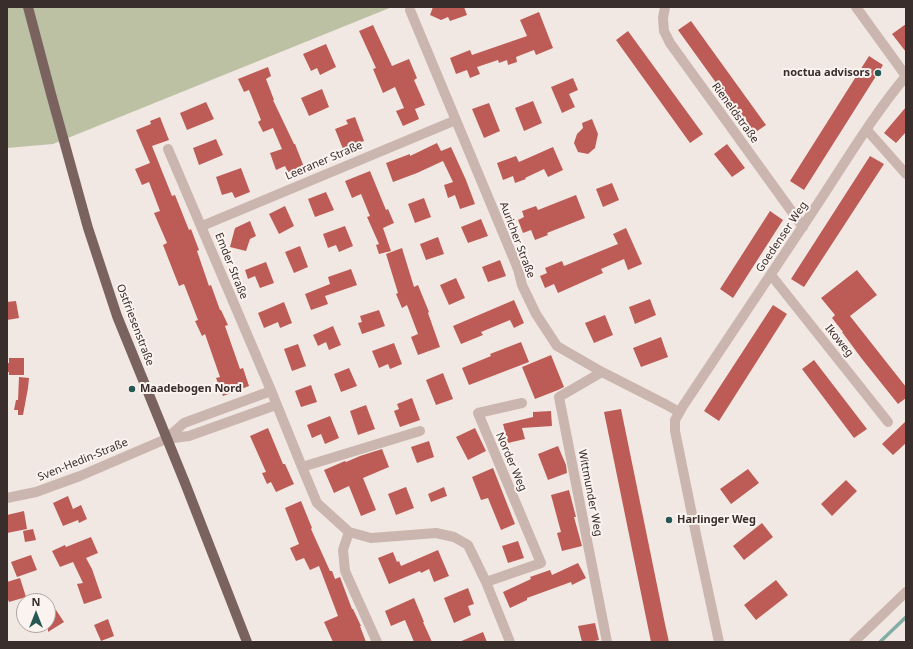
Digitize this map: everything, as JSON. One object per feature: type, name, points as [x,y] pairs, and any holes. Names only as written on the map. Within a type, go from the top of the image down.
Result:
[{"type":"main road","name":"Ostfriesenstraße","points":[[28,7],[50,94],[88,228],[117,316],[247,642]]},
{"type":"street","name":"Rieneldstraße","points":[[665,7],[663,18],[664,31],[670,43],[803,227]]},
{"type":"street","points":[[856,7],[906,76]]},
{"type":"street","name":"Auricher Straße","points":[[410,10],[518,269],[522,285],[536,314],[557,346],[602,372],[679,412]]},
{"type":"street","name":"Goedenser Weg","points":[[679,412],[889,97],[906,76]]},
{"type":"street","name":"Leeraner Straße","points":[[202,226],[456,120]]},
{"type":"street","points":[[867,130],[906,174]]},
{"type":"street","name":"Emder Straße","points":[[168,149],[202,226],[317,503],[349,532],[371,538],[436,533],[454,537],[468,545],[486,582],[510,642]]},
{"type":"street","name":"Ikoweg","points":[[771,275],[888,422]]},
{"type":"street","name":"Wittmunder Weg","points":[[602,372],[558,397],[607,642]]},
{"type":"street","points":[[166,438],[184,423],[271,391]]},
{"type":"street","name":"Norder Weg","points":[[486,582],[541,563],[478,413],[522,403]]},
{"type":"street","points":[[166,438],[189,436],[276,405]]},
{"type":"street","points":[[679,412],[675,420],[675,431],[719,642]]},
{"type":"street","points":[[302,468],[420,431]]},
{"type":"street","name":"Sven-Hedin-Straße","points":[[7,498],[36,492],[80,476],[166,438]]},
{"type":"street","points":[[349,532],[344,550],[345,571],[377,642]]},
{"type":"street","points":[[854,642],[906,592]]},
{"type":"green space","points":[[7,7],[392,7],[53,144],[7,148]]},
{"type":"building","points":[[433,7],[464,7],[467,15],[450,21],[448,17],[441,20],[430,15]]},
{"type":"building","points":[[539,12],[553,48],[536,55],[534,50],[516,57],[517,62],[508,65],[507,60],[499,63],[498,60],[477,67],[480,74],[470,78],[467,70],[456,74],[450,58],[470,50],[472,55],[527,36],[520,20]]},
{"type":"building","points":[[691,21],[766,125],[753,134],[678,30]]},
{"type":"building","points":[[906,24],[906,52],[892,34]]},
{"type":"building","points":[[373,25],[392,66],[409,59],[417,78],[414,80],[425,105],[415,109],[419,119],[403,126],[396,111],[404,108],[395,87],[383,93],[373,69],[376,68],[359,31]]},
{"type":"building","points":[[628,31],[703,134],[690,143],[616,40]]},
{"type":"building","points":[[326,44],[336,67],[320,75],[317,68],[311,71],[303,54]]},
{"type":"building","points":[[869,56],[883,65],[804,190],[790,181]]},
{"type":"building","points":[[268,67],[271,76],[266,79],[273,100],[295,144],[304,167],[288,172],[285,166],[276,170],[270,153],[282,149],[273,128],[263,132],[258,122],[261,120],[249,90],[244,92],[238,79]]},
{"type":"building","points":[[573,78],[578,90],[569,94],[575,107],[562,113],[551,87]]},
{"type":"building","points":[[322,89],[329,107],[309,116],[301,98]]},
{"type":"building","points":[[533,101],[542,123],[524,131],[515,108]]},
{"type":"building","points":[[206,102],[214,119],[187,130],[180,113]]},
{"type":"building","points":[[489,103],[500,131],[484,138],[472,109]]},
{"type":"building","points":[[906,107],[906,132],[896,143],[884,133]]},
{"type":"building","points":[[160,117],[169,140],[152,146],[172,196],[175,195],[189,230],[191,229],[199,250],[197,251],[209,286],[211,285],[220,310],[228,325],[225,326],[240,369],[243,368],[249,386],[223,396],[216,378],[220,377],[205,334],[202,336],[195,321],[198,320],[184,284],[179,286],[163,245],[167,243],[154,213],[160,211],[149,182],[142,185],[135,169],[150,163],[136,130],[151,124],[150,121]]},
{"type":"building","points":[[355,117],[364,141],[343,149],[335,129],[348,124],[346,120]]},
{"type":"building","points":[[592,119],[598,134],[595,148],[588,154],[578,152],[574,143],[577,134],[583,128],[582,123]]},
{"type":"building","points":[[216,139],[223,155],[199,165],[193,148]]},
{"type":"building","points":[[437,143],[441,151],[451,147],[475,204],[460,209],[455,195],[448,198],[444,185],[453,182],[443,161],[393,182],[386,163],[410,154],[410,156]]},
{"type":"building","points":[[727,144],[745,168],[732,177],[714,154]]},
{"type":"building","points":[[553,147],[563,170],[548,177],[544,169],[515,183],[513,176],[503,180],[497,163],[516,156],[519,162]]},
{"type":"building","points":[[870,156],[884,164],[804,287],[791,279]]},
{"type":"building","points":[[241,168],[250,192],[235,198],[232,192],[222,195],[216,177]]},
{"type":"building","points":[[370,171],[386,210],[388,209],[394,223],[383,228],[391,251],[379,254],[376,245],[379,244],[367,217],[370,216],[361,194],[352,198],[345,181]]},
{"type":"building","points":[[612,183],[619,200],[603,207],[596,189]]},
{"type":"building","points":[[326,192],[334,210],[315,217],[308,199]]},
{"type":"building","points":[[576,195],[585,218],[547,233],[548,235],[535,240],[531,230],[523,233],[518,220],[524,217],[522,211],[536,206],[538,210]]},
{"type":"building","points":[[424,198],[431,217],[415,223],[408,204]]},
{"type":"building","points":[[285,206],[294,226],[279,234],[269,214]]},
{"type":"building","points":[[770,211],[783,220],[733,298],[720,289]]},
{"type":"building","points":[[481,219],[488,236],[468,243],[461,227]]},
{"type":"building","points":[[250,221],[256,236],[250,239],[246,251],[230,247],[235,228]]},
{"type":"building","points":[[345,226],[353,246],[339,252],[336,245],[328,248],[323,234]]},
{"type":"building","points":[[626,228],[642,264],[628,270],[624,259],[601,269],[603,273],[558,293],[554,284],[545,288],[540,276],[547,273],[545,268],[562,261],[564,266],[618,244],[613,234]]},
{"type":"building","points":[[438,237],[444,254],[426,260],[420,244]]},
{"type":"building","points":[[300,246],[308,267],[294,273],[285,252]]},
{"type":"building","points":[[402,248],[414,287],[418,285],[429,312],[428,313],[440,347],[418,355],[411,337],[418,334],[407,305],[402,308],[396,294],[398,293],[386,254]]},
{"type":"building","points":[[500,260],[506,276],[488,282],[482,267]]},
{"type":"building","points":[[266,262],[274,283],[260,288],[255,276],[248,279],[245,270]]},
{"type":"building","points":[[351,269],[357,285],[325,296],[328,304],[311,310],[305,294],[330,284],[328,277]]},
{"type":"building","points":[[857,270],[877,295],[850,316],[906,387],[906,398],[898,404],[842,332],[832,318],[835,315],[821,298]]},
{"type":"building","points":[[456,278],[465,298],[449,305],[440,285]]},
{"type":"building","points":[[650,299],[656,315],[635,324],[629,307]]},
{"type":"building","points":[[514,300],[524,323],[514,328],[510,320],[481,332],[483,335],[461,344],[453,326]]},
{"type":"building","points":[[16,301],[19,318],[7,320],[7,302]]},
{"type":"building","points":[[284,302],[292,323],[280,328],[278,322],[264,328],[258,313]]},
{"type":"building","points":[[773,305],[787,314],[719,421],[704,411]]},
{"type":"building","points":[[379,310],[385,326],[362,334],[358,323],[362,322],[360,316]]},
{"type":"building","points":[[605,315],[613,335],[594,343],[585,323]]},
{"type":"building","points":[[333,326],[341,345],[329,350],[326,342],[318,346],[313,335]]},
{"type":"building","points":[[661,337],[668,357],[641,367],[633,348]]},
{"type":"building","points":[[521,342],[529,362],[469,385],[462,368],[491,356],[490,354]]},
{"type":"building","points":[[394,343],[402,364],[390,369],[388,364],[379,368],[372,351]]},
{"type":"building","points":[[298,344],[306,366],[292,371],[284,349]]},
{"type":"building","points":[[551,355],[564,387],[535,399],[522,367]]},
{"type":"building","points":[[9,358],[24,358],[24,375],[9,375],[9,372],[7,372],[7,363],[9,363]]},
{"type":"building","points":[[814,360],[867,429],[854,438],[802,369]]},
{"type":"building","points":[[349,368],[357,386],[341,392],[334,374]]},
{"type":"building","points":[[443,373],[453,399],[436,405],[426,380]]},
{"type":"building","points":[[19,377],[29,378],[23,415],[18,415],[18,410],[14,410],[16,400],[18,400]]},
{"type":"building","points":[[311,385],[317,402],[301,407],[295,391]]},
{"type":"building","points":[[412,398],[420,420],[400,427],[394,411],[399,409],[397,404]]},
{"type":"building","points":[[366,405],[375,429],[358,435],[350,411]]},
{"type":"building","points":[[621,409],[669,642],[651,642],[604,412]]},
{"type":"building","points":[[551,411],[552,426],[522,428],[525,439],[508,443],[503,424],[533,417],[533,412]]},
{"type":"building","points":[[330,416],[339,438],[325,444],[321,434],[312,438],[307,425]]},
{"type":"building","points":[[906,421],[906,443],[893,455],[882,444]]},
{"type":"building","points":[[268,428],[283,464],[285,464],[294,484],[276,492],[271,482],[267,484],[262,473],[266,472],[250,436]]},
{"type":"building","points":[[475,428],[486,451],[468,460],[456,437]]},
{"type":"building","points":[[429,441],[434,457],[417,463],[411,447]]},
{"type":"building","points":[[558,446],[566,465],[567,473],[548,480],[538,454]]},
{"type":"building","points":[[382,449],[389,467],[363,478],[376,510],[361,516],[349,486],[334,493],[324,470],[345,461],[346,462]]},
{"type":"building","points":[[493,468],[515,524],[501,530],[488,498],[481,500],[472,477]]},
{"type":"building","points":[[748,469],[759,483],[731,504],[720,489]]},
{"type":"building","points":[[846,480],[857,491],[832,516],[821,504]]},
{"type":"building","points":[[406,487],[414,508],[396,515],[388,494]]},
{"type":"building","points":[[444,487],[447,496],[431,502],[428,494]]},
{"type":"building","points":[[569,490],[576,517],[574,517],[582,546],[562,551],[557,533],[561,532],[551,495]]},
{"type":"building","points":[[68,496],[73,509],[81,505],[87,519],[79,523],[78,520],[63,526],[53,503]]},
{"type":"building","points":[[301,501],[312,528],[311,529],[330,571],[332,571],[335,579],[340,577],[352,609],[361,626],[366,642],[333,642],[324,622],[338,616],[319,566],[310,570],[304,558],[296,561],[290,548],[299,544],[285,508]]},
{"type":"building","points":[[24,511],[27,529],[7,533],[7,515]]},
{"type":"building","points":[[762,523],[773,537],[744,560],[733,546]]},
{"type":"building","points":[[33,529],[36,540],[25,542],[23,531]]},
{"type":"building","points":[[91,537],[98,553],[86,558],[92,569],[102,598],[84,604],[77,584],[83,583],[73,562],[60,567],[52,551],[65,545],[66,547]]},
{"type":"building","points":[[518,541],[524,558],[508,563],[502,546]]},
{"type":"building","points":[[438,550],[449,576],[434,582],[429,569],[421,573],[420,571],[389,584],[378,558],[393,552],[397,562],[399,561],[401,566]]},
{"type":"building","points":[[31,555],[37,570],[17,577],[11,562]]},
{"type":"building","points":[[578,563],[586,578],[572,585],[571,582],[527,598],[527,600],[510,608],[503,592],[531,579],[530,577],[550,570],[552,575]]},
{"type":"building","points":[[20,578],[25,593],[16,593],[16,600],[9,602],[7,597],[7,582]]},
{"type":"building","points":[[776,580],[788,595],[756,620],[744,605]]},
{"type":"building","points":[[468,588],[474,604],[468,606],[471,615],[454,623],[444,598]]},
{"type":"building","points":[[414,598],[432,642],[414,642],[405,620],[391,626],[385,611]]},
{"type":"building","points":[[56,610],[64,622],[56,627]]},
{"type":"building","points":[[108,619],[114,636],[101,641],[94,625]]},
{"type":"building","points":[[595,623],[599,640],[582,642],[578,626]]},
{"type":"building","points":[[483,632],[487,642],[459,642]]},
{"type":"waterway","points":[[880,642],[906,617]]},
{"type":"place","name":"noctua advisors","points":[[878,73]]},
{"type":"place","name":"Maadebogen Nord","points":[[132,389]]},
{"type":"place","name":"Harlinger Weg","points":[[669,520]]}]
